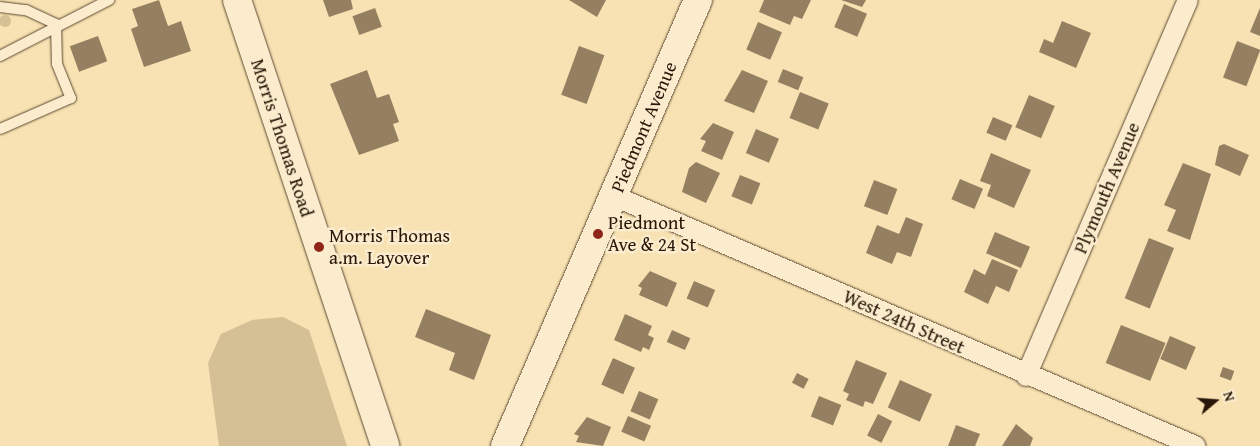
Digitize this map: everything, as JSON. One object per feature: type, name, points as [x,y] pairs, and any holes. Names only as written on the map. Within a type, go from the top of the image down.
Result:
[{"type":"main road","name":"Morris Thomas Road","points":[[238,0],[385,446]]},
{"type":"main road","name":"Piedmont Avenue","points":[[505,446],[698,0]]},
{"type":"street","name":"Plymouth Avenue","points":[[1026,376],[1188,0]]},
{"type":"street","name":"West 24th Street","points":[[614,196],[1026,376],[1195,446]]},
{"type":"lane","points":[[0,56],[56,24],[109,0]]},
{"type":"lane","points":[[0,6],[26,10],[56,24]]},
{"type":"lane","points":[[0,129],[71,98],[57,64],[56,24]]},
{"type":"shaded area","points":[[5,15],[11,21],[5,27],[-1,21]]},
{"type":"shaded area","points":[[283,317],[309,330],[347,446],[219,446],[208,363],[221,334],[252,320]]},
{"type":"building","points":[[159,0],[168,26],[181,21],[191,51],[144,67],[131,29],[138,26],[132,9]]},
{"type":"building","points":[[323,0],[351,0],[353,9],[329,17]]},
{"type":"building","points":[[569,0],[606,0],[597,17]]},
{"type":"building","points":[[764,0],[811,0],[802,19],[794,16],[790,25],[759,12]]},
{"type":"building","points":[[841,0],[866,0],[862,7]]},
{"type":"building","points":[[844,4],[867,14],[857,37],[834,27]]},
{"type":"building","points":[[375,8],[382,27],[359,35],[352,16]]},
{"type":"building","points":[[1260,8],[1260,36],[1250,32]]},
{"type":"building","points":[[1062,21],[1091,33],[1076,68],[1039,52],[1044,39],[1053,43]]},
{"type":"building","points":[[758,22],[782,32],[770,60],[746,50]]},
{"type":"building","points":[[98,36],[107,61],[79,72],[70,46]]},
{"type":"building","points":[[1237,41],[1260,50],[1246,86],[1223,77]]},
{"type":"building","points":[[579,46],[604,55],[587,104],[561,95]]},
{"type":"building","points":[[783,69],[803,77],[798,90],[778,82]]},
{"type":"building","points":[[367,70],[377,98],[389,94],[399,122],[393,124],[399,141],[359,155],[330,84]]},
{"type":"building","points":[[742,70],[768,81],[754,113],[724,101]]},
{"type":"building","points":[[800,92],[829,104],[818,130],[790,118]]},
{"type":"building","points":[[1029,95],[1055,106],[1041,138],[1015,127]]},
{"type":"building","points":[[993,117],[1012,125],[1006,141],[986,133]]},
{"type":"building","points":[[713,123],[734,132],[722,160],[701,151],[706,141],[700,139]]},
{"type":"building","points":[[756,129],[779,139],[769,163],[746,153]]},
{"type":"building","points":[[1224,144],[1249,155],[1240,176],[1215,165],[1219,146]]},
{"type":"building","points":[[991,153],[1031,170],[1014,208],[987,196],[991,185],[980,181]]},
{"type":"building","points":[[696,162],[720,173],[706,203],[682,192],[689,168]]},
{"type":"building","points":[[1183,163],[1211,174],[1190,240],[1167,231],[1176,210],[1164,205]]},
{"type":"building","points":[[740,175],[760,183],[752,205],[731,196]]},
{"type":"building","points":[[960,179],[983,189],[974,209],[951,199]]},
{"type":"building","points":[[874,180],[897,189],[887,215],[864,206]]},
{"type":"building","points":[[906,217],[923,224],[911,257],[897,252],[892,264],[866,253],[877,225],[899,234]]},
{"type":"building","points":[[995,232],[1030,247],[1021,268],[986,253]]},
{"type":"building","points":[[1149,238],[1174,248],[1150,308],[1125,298]]},
{"type":"building","points":[[992,259],[1018,270],[1009,292],[996,286],[988,304],[964,292],[974,269],[985,275]]},
{"type":"building","points":[[650,271],[677,283],[667,307],[639,295],[642,288],[638,286]]},
{"type":"building","points":[[694,281],[715,290],[708,307],[687,298]]},
{"type":"building","points":[[426,309],[491,335],[474,380],[449,370],[455,353],[415,337]]},
{"type":"building","points":[[625,314],[652,326],[648,335],[654,338],[649,350],[643,347],[641,352],[614,340]]},
{"type":"building","points":[[1121,325],[1166,343],[1150,381],[1106,363]]},
{"type":"building","points":[[672,330],[690,338],[685,350],[667,342]]},
{"type":"building","points":[[1170,336],[1196,347],[1186,370],[1160,359]]},
{"type":"building","points":[[613,358],[635,368],[623,394],[601,384]]},
{"type":"building","points":[[856,360],[887,373],[873,404],[865,401],[863,407],[846,400],[849,394],[843,391]]},
{"type":"building","points":[[1223,367],[1234,371],[1231,381],[1220,376]]},
{"type":"building","points":[[797,373],[809,379],[804,389],[792,383]]},
{"type":"building","points":[[900,380],[932,394],[920,422],[888,407]]},
{"type":"building","points":[[639,391],[658,399],[650,419],[630,411]]},
{"type":"building","points":[[819,396],[841,405],[833,425],[811,416]]},
{"type":"building","points":[[878,414],[892,421],[881,443],[867,435]]},
{"type":"building","points":[[628,416],[651,426],[644,441],[621,432]]},
{"type":"building","points":[[587,417],[611,427],[603,446],[576,442],[579,436],[574,434]]},
{"type":"building","points":[[1016,424],[1033,438],[1030,446],[1002,446]]},
{"type":"building","points":[[956,425],[980,434],[975,446],[948,446]]},
{"type":"place","name":"Piedmont Ave & 24 St","points":[[598,234]]},
{"type":"place","name":"Morris Thomas a.m. Layover","points":[[319,247]]}]
